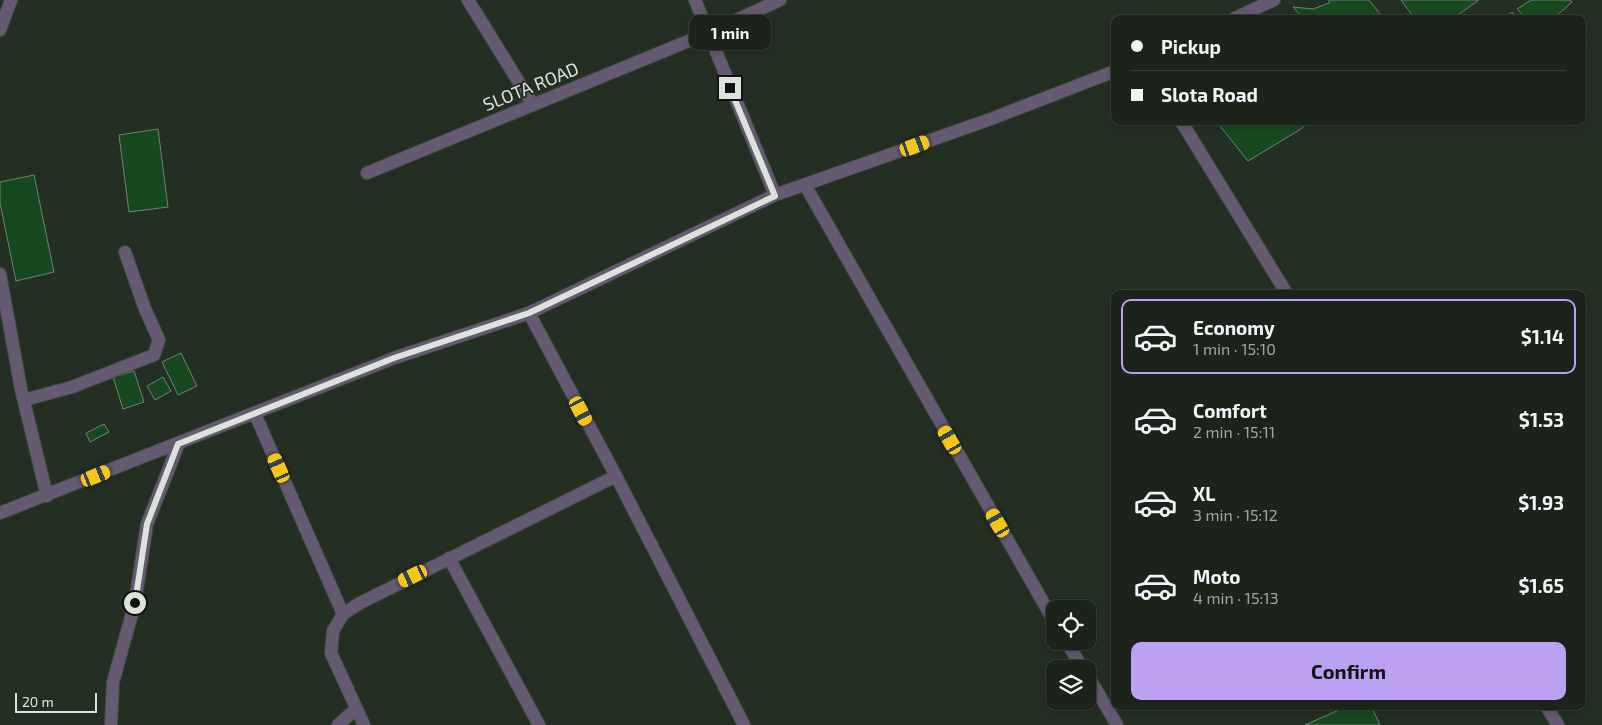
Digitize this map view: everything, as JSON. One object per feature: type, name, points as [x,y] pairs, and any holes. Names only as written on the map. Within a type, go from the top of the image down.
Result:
[{"type":"street","points":[[0,30],[12,0]]},
{"type":"street","points":[[468,0],[533,105]]},
{"type":"street","points":[[694,0],[775,196]]},
{"type":"street","name":"SLOTA ROAD","points":[[367,173],[708,34],[780,0]]},
{"type":"street","points":[[1242,15],[1274,0]]},
{"type":"street","points":[[0,513],[394,358],[529,313],[775,196],[988,120],[1111,73]]},
{"type":"street","points":[[1183,125],[1285,290]]},
{"type":"street","points":[[805,185],[1046,607]]},
{"type":"street","points":[[24,400],[72,387],[154,355],[159,340],[145,309],[125,252]]},
{"type":"street","points":[[0,274],[24,400],[47,496]]},
{"type":"street","points":[[529,313],[616,476],[744,725]]},
{"type":"street","points":[[255,414],[343,614]]},
{"type":"street","points":[[111,725],[113,682],[135,603],[147,524],[178,444]]},
{"type":"street","points":[[364,725],[331,653],[333,631],[343,614],[360,602],[616,476]]},
{"type":"street","points":[[449,558],[539,725]]},
{"type":"street","points":[[1096,690],[1117,725]]},
{"type":"street","points":[[338,725],[356,709]]},
{"type":"street","points":[[1549,710],[1558,725]]},
{"type":"building","points":[[1329,0],[1369,0],[1381,15],[1300,15],[1293,7],[1313,9],[1329,3]]},
{"type":"building","points":[[1401,0],[1479,0],[1458,15],[1412,15]]},
{"type":"building","points":[[1531,0],[1570,0],[1572,2],[1557,15],[1522,15],[1517,9]]},
{"type":"building","points":[[1219,125],[1306,125],[1301,129],[1248,161]]},
{"type":"building","points":[[158,129],[168,207],[129,212],[119,135]]},
{"type":"building","points":[[34,175],[54,272],[16,281],[0,203],[0,182]]},
{"type":"building","points":[[181,353],[197,386],[178,395],[162,362]]},
{"type":"building","points":[[134,371],[144,402],[123,409],[113,377]]},
{"type":"building","points":[[163,377],[171,391],[155,400],[147,386]]},
{"type":"building","points":[[104,424],[109,432],[90,442],[86,433]]},
{"type":"building","points":[[1339,710],[1373,710],[1380,725],[1305,725]]},
{"type":"route","points":[[135,603],[147,524],[178,444],[394,358],[529,313],[775,196],[730,88]]}]
